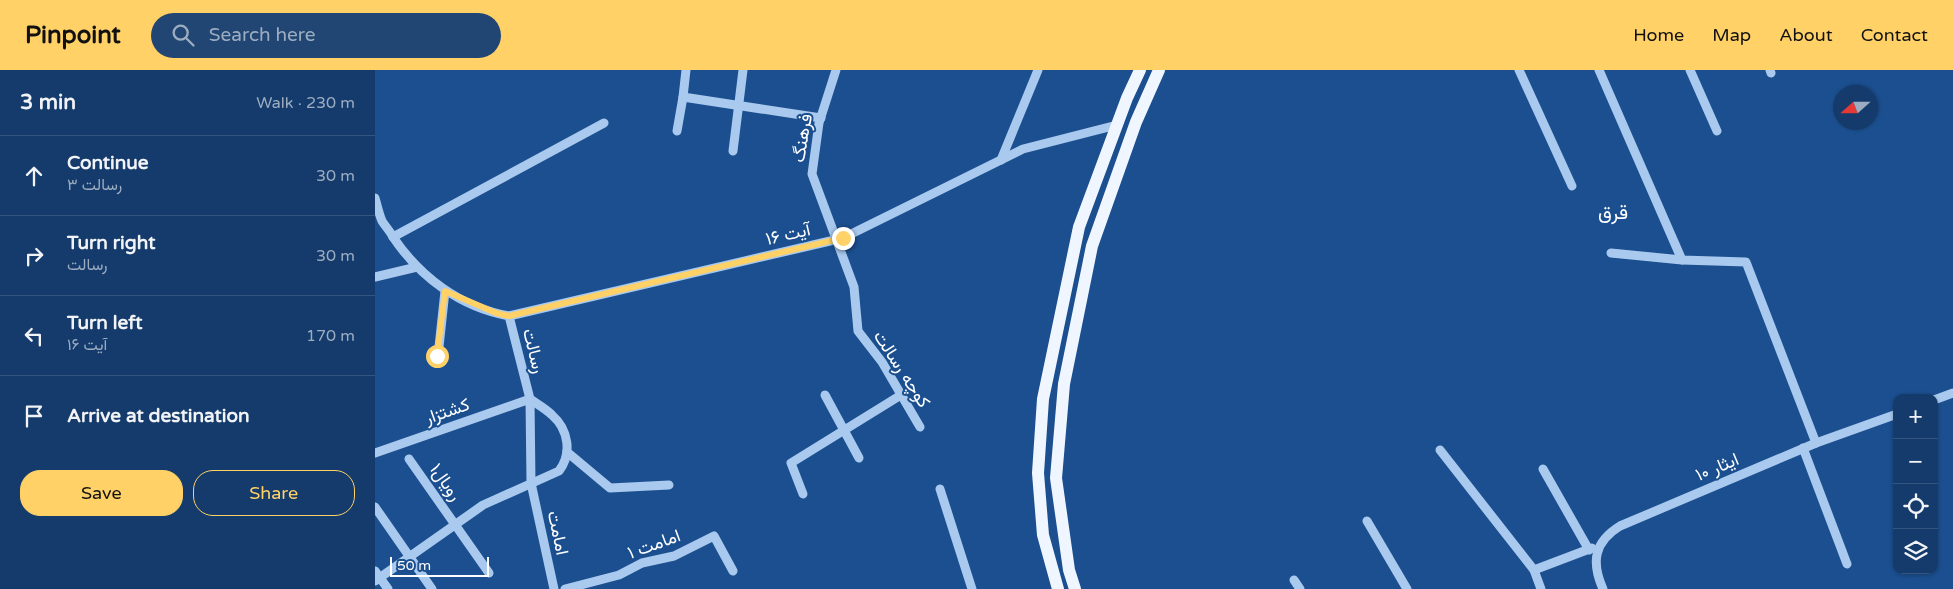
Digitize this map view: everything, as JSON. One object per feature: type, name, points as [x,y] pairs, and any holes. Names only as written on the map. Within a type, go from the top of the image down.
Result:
[{"type":"main road","points":[[1058,589],[1043,535],[1038,473],[1043,399],[1079,227],[1117,125],[1140,70]]},
{"type":"main road","points":[[1075,589],[1069,570],[1056,478],[1064,384],[1093,246],[1136,122],[1159,70]]},
{"type":"street","points":[[677,131],[686,70]]},
{"type":"street","points":[[733,151],[737,106],[743,70]]},
{"type":"street","points":[[1001,160],[1038,70]]},
{"type":"street","points":[[1519,70],[1572,186]]},
{"type":"street","points":[[1599,70],[1682,260]]},
{"type":"street","points":[[1690,70],[1717,131]]},
{"type":"street","name":"فرهنگ","points":[[833,72],[821,118],[812,174],[836,240]]},
{"type":"street","points":[[683,97],[821,118]]},
{"type":"street","points":[[393,237],[604,123]]},
{"type":"street","name":"آیت ۱۶","points":[[509,316],[843,238],[1023,149],[1117,125]]},
{"type":"street","name":"رسالت","points":[[375,198],[379,222],[393,237],[405,256],[417,267],[445,291],[496,313],[509,316],[530,399],[553,416],[561,426],[568,443],[567,452]]},
{"type":"street","name":"کوچه رسالت","points":[[836,240],[854,287],[859,331],[882,362],[920,427]]},
{"type":"street","points":[[1611,253],[1682,260],[1746,262],[1817,443]]},
{"type":"street","points":[[375,277],[417,267]]},
{"type":"street","points":[[437,356],[445,291]]},
{"type":"street","points":[[1938,399],[1953,393]]},
{"type":"street","points":[[825,395],[859,458]]},
{"type":"street","points":[[803,494],[791,463],[901,395]]},
{"type":"street","name":"کشتزار","points":[[375,453],[530,399]]},
{"type":"street","name":"امامت","points":[[530,399],[531,483],[554,589]]},
{"type":"street","name":"ایثار ۱۰","points":[[1600,546],[1611,532],[1620,526],[1803,448],[1893,415]]},
{"type":"street","points":[[1803,448],[1847,564]]},
{"type":"street","points":[[1440,450],[1534,570],[1541,589]]},
{"type":"street","points":[[387,589],[377,577],[483,505],[559,471],[565,462],[567,452],[610,488],[669,484]]},
{"type":"street","name":"رویال۱","points":[[409,459],[489,573]]},
{"type":"street","points":[[1543,469],[1589,550]]},
{"type":"street","points":[[940,489],[972,589]]},
{"type":"street","points":[[375,507],[432,589]]},
{"type":"street","points":[[1367,521],[1407,589]]},
{"type":"street","name":"امامت ۱","points":[[565,589],[619,575],[642,563],[675,556],[714,536],[733,570]]},
{"type":"street","points":[[1534,570],[1600,546]]},
{"type":"street","points":[[1600,546],[1596,556],[1597,572],[1603,589]]},
{"type":"street","points":[[1294,580],[1300,589]]},
{"type":"district","name":"قرق","points":[[1613,213]]},
{"type":"route","points":[[437,356],[445,291],[496,313],[509,316],[843,238]]}]
